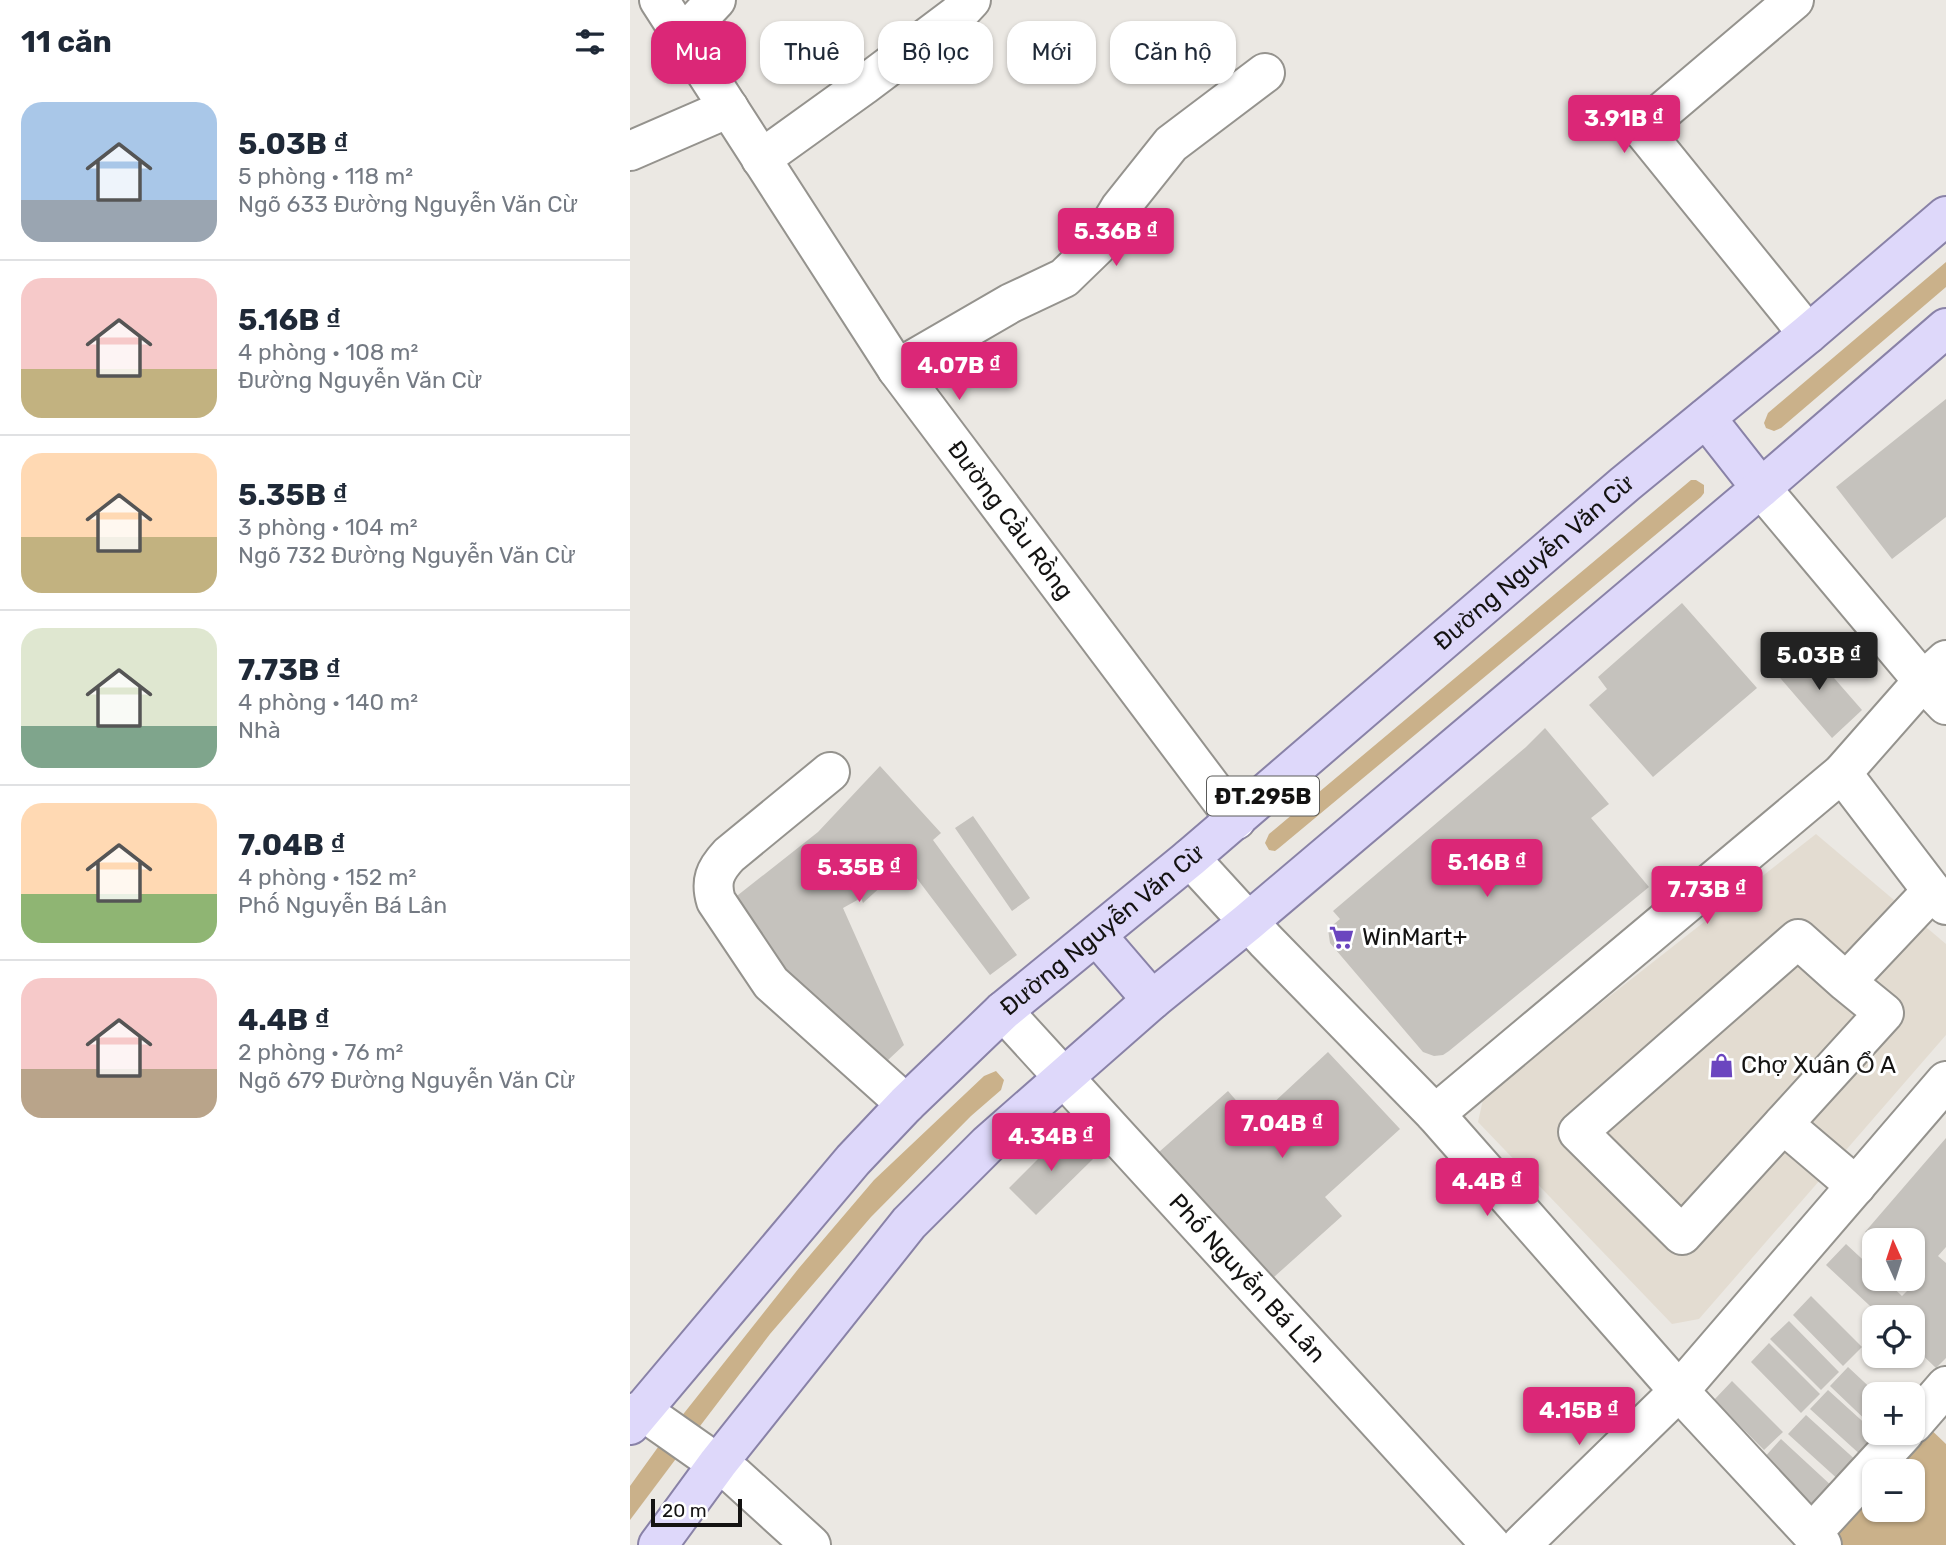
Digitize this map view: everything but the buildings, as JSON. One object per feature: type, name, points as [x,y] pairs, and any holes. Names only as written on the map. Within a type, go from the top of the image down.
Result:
[{"type":"main road","name":"Đường Nguyễn Văn Cừ","points":[[635,1418],[853,1160],[906,1104],[1003,1011],[1236,820],[1625,484],[1808,334],[1946,216]]},
{"type":"main road","name":"ĐT.295B","points":[[658,1545],[718,1463],[909,1223],[938,1192],[1064,1076],[1152,1000],[1761,488],[1946,328]]},
{"type":"main road","points":[[1706,418],[1761,488]]},
{"type":"main road","points":[[1097,936],[1152,1000]]},
{"type":"street","name":"Đường Cầu Rồng","points":[[659,0],[672,21]]},
{"type":"street","points":[[696,21],[716,0]]},
{"type":"street","points":[[761,159],[957,15],[971,0]]},
{"type":"street","points":[[1794,0],[1642,129],[1808,334]]},
{"type":"street","points":[[897,369],[1012,303],[1064,278],[1097,246],[1121,208],[1171,144],[1265,73]]},
{"type":"street","name":"Đường Cầu Rồng","points":[[713,84],[897,369],[1236,820]]},
{"type":"street","points":[[630,151],[729,108]]},
{"type":"street","points":[[1435,1114],[1842,773],[1938,682],[1761,488]]},
{"type":"street","points":[[830,772],[729,855],[716,868],[712,886],[716,901],[771,983],[906,1104]]},
{"type":"street","points":[[1842,773],[1939,898],[1846,982]]},
{"type":"street","points":[[1190,858],[1248,922],[1435,1114],[1679,1391],[1817,1539],[1926,1419]]},
{"type":"street","points":[[1798,939],[1846,982],[1884,1013],[1682,1235],[1578,1132],[1798,939]]},
{"type":"street","name":"Phố Nguyễn Bá Lân","points":[[1003,1011],[1490,1545]]},
{"type":"street","points":[[1521,1545],[1679,1391],[1946,1081]]},
{"type":"street","points":[[1783,1124],[1856,1186]]},
{"type":"street","points":[[635,1418],[718,1463],[811,1545]]},
{"type":"shaded area","points":[[1946,262],[1946,287],[1781,428],[1774,431],[1766,428],[1764,423],[1768,413]]},
{"type":"shaded area","points":[[1691,480],[1704,485],[1701,497],[1279,848],[1275,851],[1269,850],[1265,843],[1269,834]]},
{"type":"shaded area","name":"Chợ Xuân Ổ A","points":[[1816,834],[1946,944],[1946,1035],[1699,1319],[1672,1324],[1478,1122],[1484,1095]]},
{"type":"shaded area","points":[[996,1071],[1004,1080],[1001,1090],[971,1116],[871,1217],[770,1334],[694,1434],[677,1422],[799,1268],[874,1180],[984,1076]]},
{"type":"shaded area","points":[[1925,1424],[1946,1444],[1946,1545],[1840,1545],[1829,1532],[1862,1492],[1862,1522],[1925,1522],[1925,1459],[1891,1459],[1903,1445],[1925,1445]]},
{"type":"shaded area","points":[[661,1443],[678,1456],[630,1520],[630,1486]]},
{"type":"place","name":"WinMart+","points":[[1342,937]]},
{"type":"place","name":"Chợ Xuân Ổ A","points":[[1721,1065]]}]
